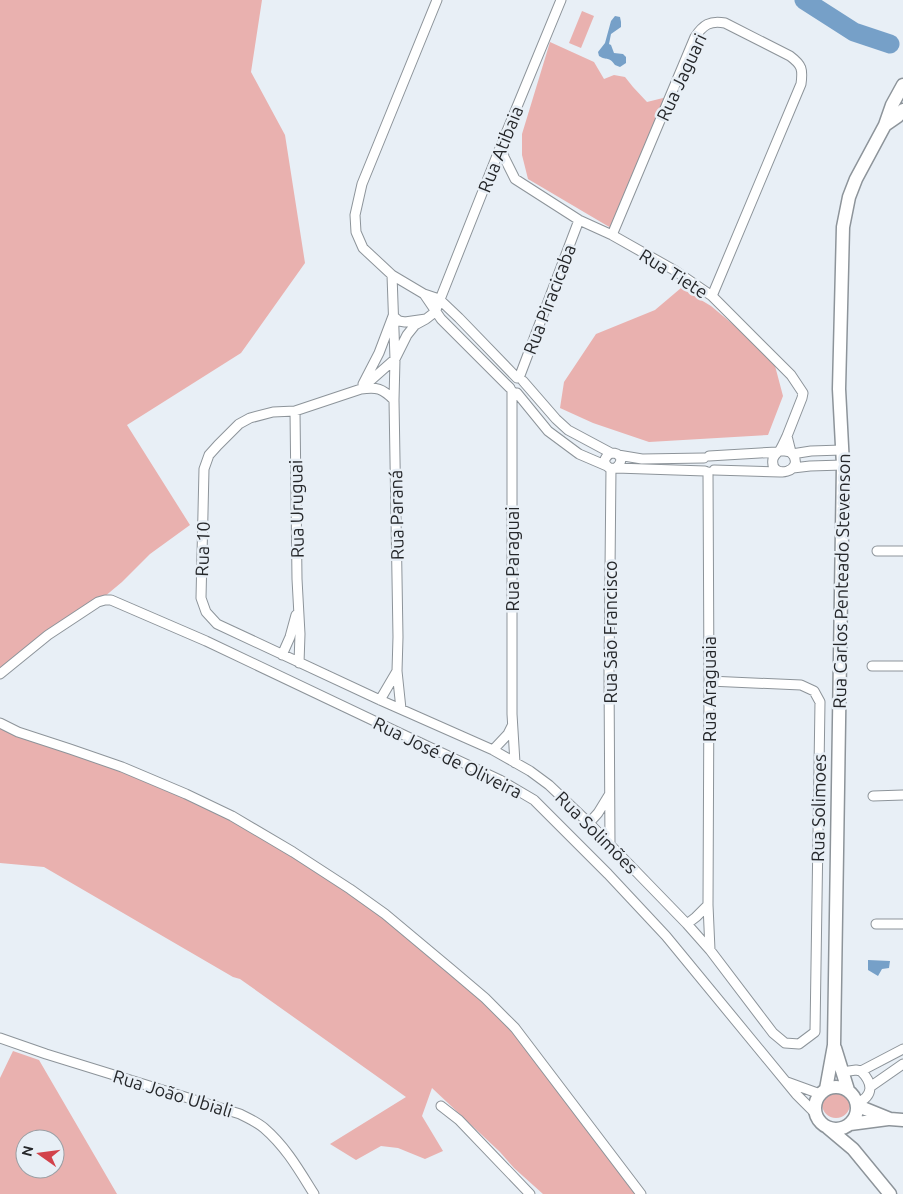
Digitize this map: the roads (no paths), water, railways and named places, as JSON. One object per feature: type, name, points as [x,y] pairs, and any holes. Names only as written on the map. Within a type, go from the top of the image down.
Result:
[{"type":"street","points":[[438,0],[362,184],[355,215],[356,232],[363,248],[392,275],[424,294],[439,299],[520,379],[568,430],[621,459],[620,462],[611,467]]},
{"type":"street","name":"Rua Atibaia","points":[[435,312],[561,0]]},
{"type":"street","name":"Rua Jaguari","points":[[612,236],[695,37],[701,28],[716,22],[725,23],[790,56],[801,67],[801,84],[712,296]]},
{"type":"street","name":"Rua Carlos Penteado Stevenson","points":[[823,1091],[834,1046],[843,465],[839,389],[843,228],[848,197],[903,85]]},
{"type":"street","name":"Rua Carlos Penteado Stevenson","points":[[885,125],[903,110]]},
{"type":"street","name":"Rua Tiete","points":[[502,143],[504,157],[515,179],[579,220],[674,270],[712,296],[791,375],[803,393],[787,436],[778,452]]},
{"type":"street","name":"Rua Piracicaba","points":[[513,391],[520,392],[524,388],[520,379],[579,220]]},
{"type":"street","name":"Rua Paraná","points":[[392,275],[395,359],[397,671],[401,709]]},
{"type":"street","points":[[424,294],[441,319],[513,391],[548,431],[579,454],[611,467],[788,472],[795,462],[787,436]]},
{"type":"street","name":"Rua Paraná","points":[[395,359],[407,335],[415,326],[435,312]]},
{"type":"street","points":[[360,389],[379,354],[393,316],[399,321],[405,322],[426,319]]},
{"type":"street","points":[[360,389],[395,359]]},
{"type":"street","points":[[295,411],[360,389],[376,387],[386,392],[394,400]]},
{"type":"street","name":"Rua Paraguai","points":[[513,391],[512,726],[515,763]]},
{"type":"street","name":"Rua 10","points":[[217,624],[206,612],[201,598],[204,469],[209,455],[239,424],[250,418],[273,412],[295,411]]},
{"type":"street","name":"Rua Uruguai","points":[[295,411],[299,663]]},
{"type":"street","points":[[706,457],[785,451],[791,453],[842,450]]},
{"type":"street","points":[[778,452],[773,458],[773,465],[780,472]]},
{"type":"street","points":[[611,467],[606,464],[605,458],[608,454],[642,459],[712,457],[716,461],[716,466],[709,471]]},
{"type":"street","points":[[706,457],[701,464],[701,468],[709,471]]},
{"type":"street","points":[[792,468],[843,465]]},
{"type":"street","name":"Rua São Francisco","points":[[610,844],[611,467]]},
{"type":"street","name":"Rua Araguaia","points":[[709,471],[708,905],[710,950]]},
{"type":"street","points":[[877,551],[903,551]]},
{"type":"street","name":"Rua José de Oliveira","points":[[0,674],[48,635],[98,602],[111,600],[206,641],[500,780],[534,800],[608,874],[666,936],[796,1094],[816,1113]]},
{"type":"street","name":"Rua Uruguai","points":[[282,655],[290,637],[298,608]]},
{"type":"street","name":"Rua Solimões","points":[[217,624],[493,750],[549,785],[610,844],[687,924],[710,950],[773,1033],[785,1043],[799,1044],[815,1032]]},
{"type":"street","points":[[872,666],[903,666]]},
{"type":"street","name":"Rua Paraná","points":[[380,700],[397,671]]},
{"type":"street","name":"Rua Solimoes","points":[[709,681],[801,685],[814,691],[820,702],[815,1032]]},
{"type":"street","points":[[0,724],[18,732],[122,767],[232,816],[325,873],[385,914],[452,970],[515,1028],[641,1194]]},
{"type":"street","points":[[493,750],[508,734],[512,726]]},
{"type":"street","points":[[589,823],[598,813],[609,795]]},
{"type":"street","points":[[873,796],[903,796]]},
{"type":"street","points":[[687,924],[708,905]]},
{"type":"street","points":[[876,924],[903,924]]},
{"type":"street","name":"Rua João Ubiali","points":[[0,1038],[240,1114],[264,1128],[283,1148],[294,1161],[314,1194]]},
{"type":"street","name":"Rua Carlos Penteado Stevenson","points":[[834,1046],[848,1090]]},
{"type":"street","points":[[842,1072],[861,1071],[903,1049]]},
{"type":"street","points":[[870,1087],[903,1064]]},
{"type":"street","points":[[857,1105],[864,1100],[869,1093],[870,1087],[861,1071]]},
{"type":"street","points":[[787,1082],[823,1091]]},
{"type":"street","points":[[828,1128],[840,1129],[848,1125],[855,1119],[857,1113],[854,1096],[848,1090],[841,1087],[833,1087],[823,1091],[816,1100],[815,1106],[818,1119],[822,1124],[853,1149],[890,1194]]},
{"type":"street","points":[[857,1105],[897,1119]]},
{"type":"street","points":[[441,1106],[459,1120],[530,1194]]},
{"type":"street","points":[[848,1125],[897,1119]]},
{"type":"street","points":[[848,1125],[853,1149]]},
{"type":"water","points":[[615,16],[620,17],[621,27],[611,34],[609,44],[614,53],[623,54],[626,57],[626,63],[620,67],[599,56],[598,52],[605,43],[611,21]]},
{"type":"water","points":[[868,960],[890,961],[889,968],[882,969],[878,976],[868,970]]},
{"type":"waterway","points":[[804,0],[854,32],[890,44]]}]
